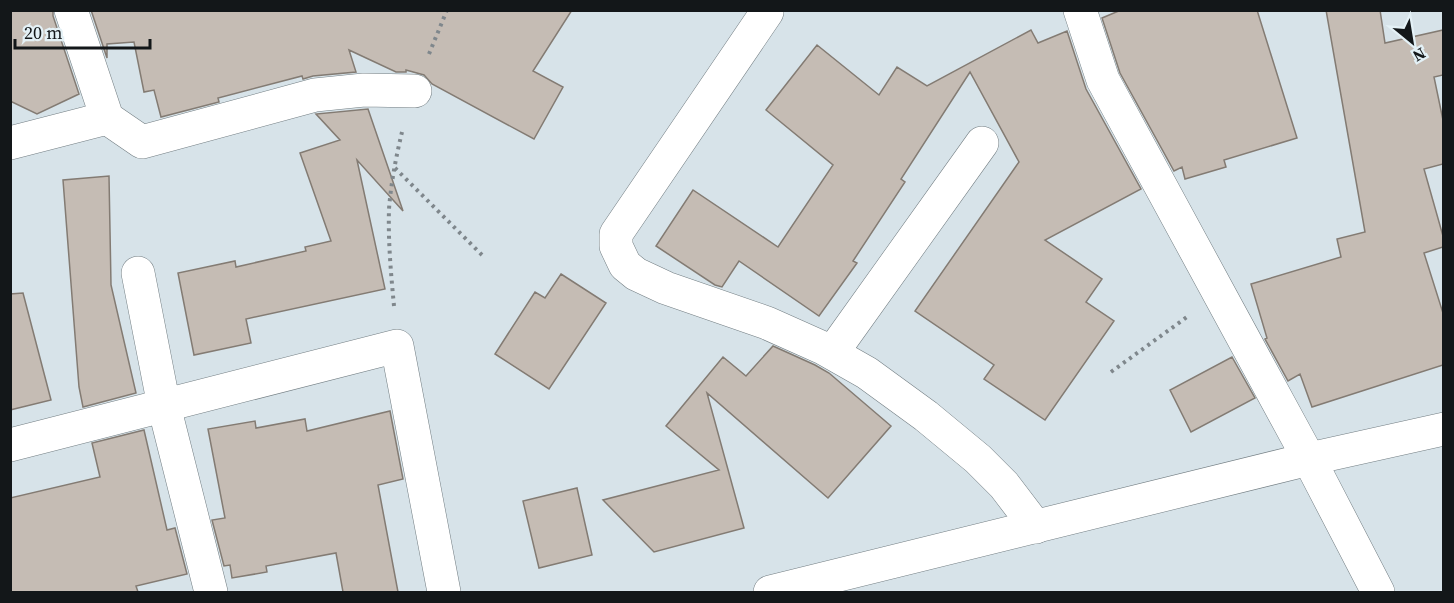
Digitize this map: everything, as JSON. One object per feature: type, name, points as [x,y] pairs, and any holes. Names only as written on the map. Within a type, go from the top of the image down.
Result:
[{"type":"street","points":[[71,10],[107,118],[142,142],[315,95],[364,90],[414,91]]},
{"type":"street","points":[[1080,10],[1103,80],[1310,459],[1378,592]]},
{"type":"street","points":[[767,12],[616,234],[616,246],[626,265],[636,274],[666,288],[767,323],[832,353],[867,373],[918,410],[978,459],[1004,485],[1036,527]]},
{"type":"street","points":[[10,143],[107,118]]},
{"type":"street","points":[[832,353],[982,143]]},
{"type":"street","points":[[138,273],[164,406],[211,592]]},
{"type":"street","points":[[10,445],[398,346],[444,592]]},
{"type":"street","points":[[770,592],[1310,459],[1443,429]]},
{"type":"path","points":[[398,346],[389,255],[389,209],[394,167],[414,91],[447,10]]},
{"type":"path","points":[[394,167],[482,255]]},
{"type":"path","points":[[1111,372],[1220,294]]},
{"type":"building","points":[[10,10],[53,10],[79,94],[37,114],[10,101]]},
{"type":"building","points":[[91,10],[572,10],[533,71],[563,87],[534,139],[432,84],[424,75],[406,70],[406,72],[396,72],[349,50],[356,72],[303,79],[302,76],[218,98],[219,102],[161,117],[154,90],[144,92],[134,42],[107,44],[107,58]]},
{"type":"building","points":[[1121,10],[1257,10],[1297,138],[1224,160],[1226,167],[1185,179],[1182,167],[1174,171],[1120,73],[1102,18]]},
{"type":"building","points":[[1326,10],[1380,10],[1385,43],[1443,30],[1443,75],[1434,77],[1443,120],[1443,164],[1424,169],[1443,236],[1443,247],[1424,253],[1443,313],[1443,365],[1312,407],[1300,374],[1288,381],[1265,339],[1267,338],[1251,284],[1341,257],[1337,239],[1365,232]]},
{"type":"building","points":[[1031,30],[1038,43],[1067,31],[1086,89],[1141,189],[1045,240],[1102,279],[1086,302],[1114,321],[1045,420],[984,379],[994,365],[915,311],[1019,162],[970,72],[901,179],[905,182],[853,261],[857,263],[819,316],[739,261],[722,287],[715,285],[656,246],[693,190],[778,247],[833,165],[766,110],[817,45],[879,95],[897,67],[927,86]]},
{"type":"building","points":[[368,109],[403,211],[357,160],[385,289],[246,319],[251,343],[194,355],[178,273],[235,261],[236,267],[306,251],[305,247],[331,241],[300,153],[340,140],[316,114]]},
{"type":"building","points":[[109,176],[111,285],[136,393],[83,407],[79,387],[63,180]]},
{"type":"building","points":[[561,274],[606,303],[549,389],[495,354],[535,292],[545,298]]},
{"type":"building","points":[[23,293],[51,400],[10,410],[10,294]]},
{"type":"building","points":[[773,346],[829,373],[891,426],[828,498],[707,393],[744,528],[654,552],[603,500],[719,470],[666,426],[723,357],[746,376]]},
{"type":"building","points":[[1232,357],[1255,398],[1191,432],[1170,390]]},
{"type":"building","points":[[390,411],[403,479],[378,485],[398,592],[343,592],[336,553],[266,566],[267,572],[232,578],[230,565],[224,566],[212,520],[225,518],[208,429],[255,421],[256,428],[305,419],[307,431]]},
{"type":"building","points":[[144,430],[167,530],[175,528],[187,574],[136,586],[138,592],[10,592],[10,498],[100,477],[92,443]]},
{"type":"building","points":[[577,488],[592,555],[539,568],[523,501]]}]
